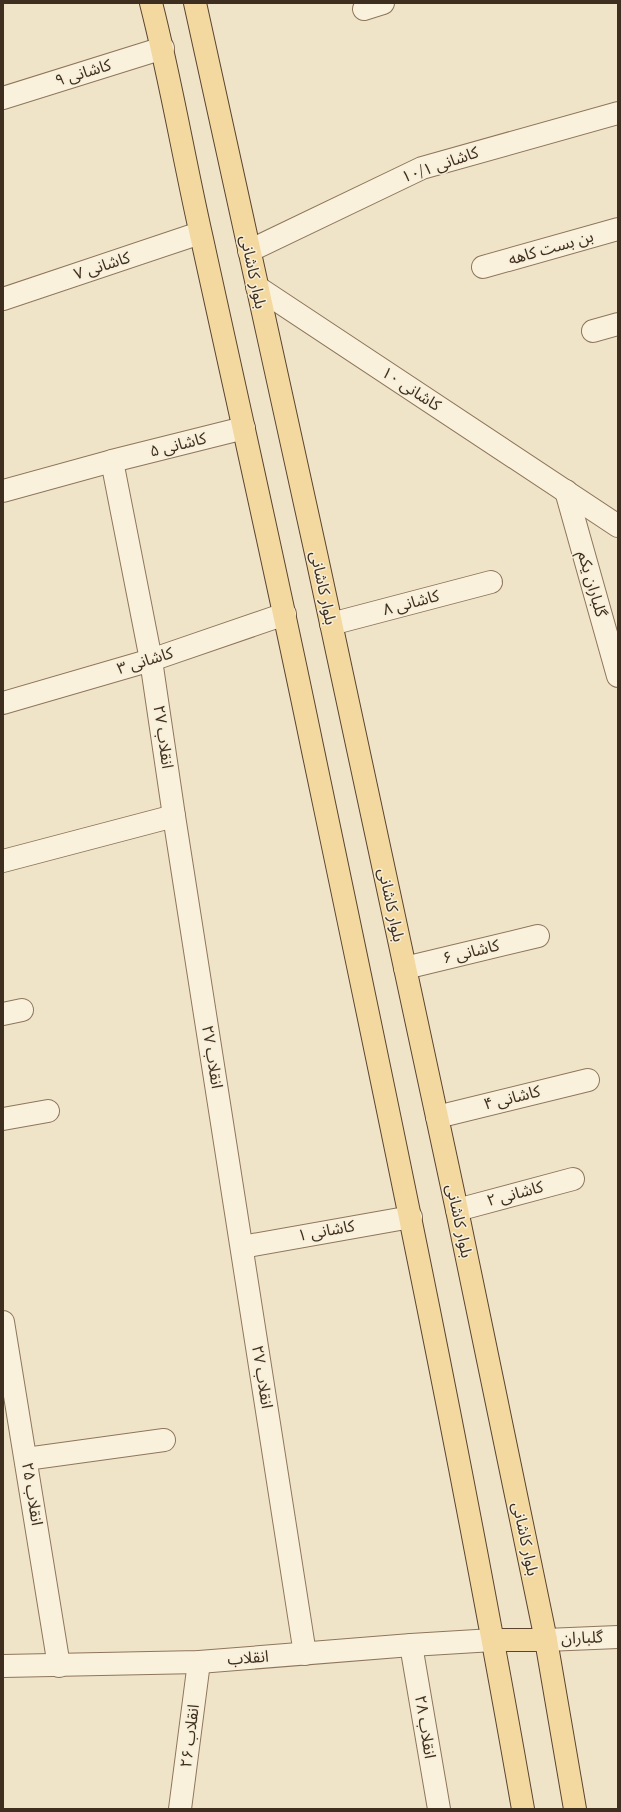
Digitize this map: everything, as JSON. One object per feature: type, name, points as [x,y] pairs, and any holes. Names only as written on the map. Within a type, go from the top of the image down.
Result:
[{"type":"main road","points":[[151,3],[163,48],[200,234],[285,614],[411,1217],[493,1640],[523,1809]]},
{"type":"main road","name":"بلوار کاشانی","points":[[194,3],[331,624],[457,1210],[546,1640],[575,1809]]},
{"type":"main road","points":[[493,1640],[546,1640]]},
{"type":"street","name":"۹ کاشانی","points":[[3,98],[163,48]]},
{"type":"street","name":"۱۰/۱ کاشانی","points":[[249,250],[422,168],[618,112]]},
{"type":"street","name":"بن بست کاهه","points":[[483,267],[618,229]]},
{"type":"street","name":"۷ کاشانی","points":[[3,299],[200,234]]},
{"type":"street","name":"۱۰ کاشانی","points":[[256,287],[618,526]]},
{"type":"street","points":[[593,331],[618,324]]},
{"type":"street","name":"۵ کاشانی","points":[[3,491],[112,461],[244,428]]},
{"type":"street","name":"انقلاب ۲۷","points":[[112,461],[151,660],[305,1654]]},
{"type":"street","name":"گلباران یکم","points":[[566,492],[618,676]]},
{"type":"street","name":"۸ کاشانی","points":[[331,624],[491,582]]},
{"type":"street","name":"۳ کاشانی","points":[[3,702],[151,660],[285,614]]},
{"type":"street","points":[[3,861],[174,816]]},
{"type":"street","name":"۶ کاشانی","points":[[405,968],[538,936]]},
{"type":"street","name":"۴ کاشانی","points":[[437,1117],[588,1080]]},
{"type":"street","points":[[3,1119],[48,1111]]},
{"type":"street","name":"۲ کاشانی","points":[[457,1210],[573,1179]]},
{"type":"street","name":"۱ کاشانی","points":[[242,1247],[411,1217]]},
{"type":"street","name":"انقلاب ۲۵","points":[[3,1322],[60,1666]]},
{"type":"street","points":[[26,1459],[164,1440]]},
{"type":"street","name":"گلباران","points":[[546,1640],[618,1636]]},
{"type":"street","name":"انقلاب","points":[[3,1666],[199,1662],[493,1640]]},
{"type":"street","name":"۲۸ انقلاب","points":[[411,1645],[439,1809]]},
{"type":"street","name":"انقلاب ۲۶","points":[[180,1809],[199,1662]]}]
